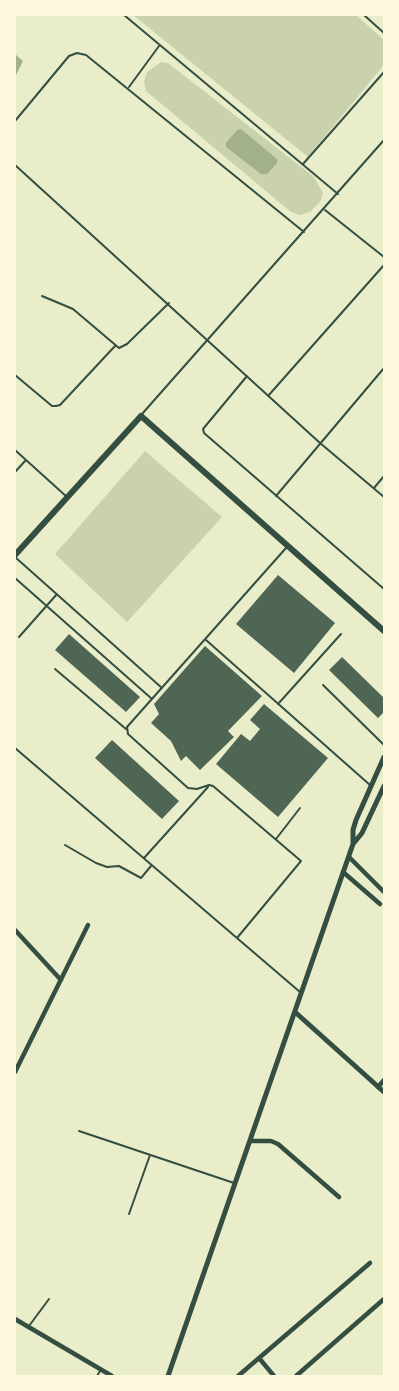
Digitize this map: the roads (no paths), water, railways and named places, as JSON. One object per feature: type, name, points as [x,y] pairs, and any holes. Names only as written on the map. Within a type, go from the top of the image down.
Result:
[{"type":"main road","points":[[15,556],[141,416],[384,631]]},
{"type":"street","points":[[168,1376],[349,857],[353,844],[353,830],[370,785],[384,758]]},
{"type":"street","points":[[353,844],[362,833],[384,786]]},
{"type":"street","points":[[349,857],[384,892]]},
{"type":"street","points":[[343,872],[380,904]]},
{"type":"street","points":[[15,1072],[88,925]]},
{"type":"street","points":[[15,930],[60,980]]},
{"type":"street","points":[[296,1012],[384,1092]]},
{"type":"street","points":[[378,1087],[384,1080]]},
{"type":"street","points":[[250,1142],[271,1141],[278,1144],[339,1197]]},
{"type":"street","points":[[238,1376],[370,1263]]},
{"type":"street","points":[[296,1376],[384,1299]]},
{"type":"street","points":[[15,1319],[112,1376]]},
{"type":"street","points":[[259,1358],[274,1376]]},
{"type":"lane","points":[[124,15],[338,194]]},
{"type":"lane","points":[[364,15],[384,33]]},
{"type":"lane","points":[[128,87],[159,46]]},
{"type":"lane","points":[[15,121],[70,56],[76,54],[86,55],[128,87],[304,232]]},
{"type":"lane","points":[[302,165],[384,72]]},
{"type":"lane","points":[[141,416],[384,140]]},
{"type":"lane","points":[[15,165],[169,303],[320,443],[384,497]]},
{"type":"lane","points":[[324,210],[384,257]]},
{"type":"lane","points":[[268,396],[384,266]]},
{"type":"lane","points":[[42,296],[73,309],[100,331],[114,346],[119,348],[127,344],[169,303]]},
{"type":"lane","points":[[15,375],[56,406],[60,405],[114,346]]},
{"type":"lane","points":[[276,496],[384,368]]},
{"type":"lane","points":[[247,376],[203,429],[204,433],[384,589]]},
{"type":"lane","points":[[15,450],[67,497]]},
{"type":"lane","points":[[15,472],[26,460]]},
{"type":"lane","points":[[374,489],[384,476]]},
{"type":"lane","points":[[127,730],[152,699],[288,546]]},
{"type":"lane","points":[[15,556],[162,688]]},
{"type":"lane","points":[[15,578],[152,699]]},
{"type":"lane","points":[[19,637],[56,594]]},
{"type":"lane","points":[[278,704],[341,634]]},
{"type":"lane","points":[[206,640],[370,785]]},
{"type":"lane","points":[[55,670],[127,730],[128,734],[188,788],[197,789],[209,785]]},
{"type":"lane","points":[[323,685],[384,745]]},
{"type":"lane","points":[[15,748],[301,993]]},
{"type":"lane","points":[[209,785],[302,861],[237,938]]},
{"type":"lane","points":[[144,858],[209,785]]},
{"type":"lane","points":[[276,839],[300,808]]},
{"type":"lane","points":[[65,845],[96,863],[107,867],[119,866],[141,878],[151,866]]},
{"type":"lane","points":[[79,1131],[234,1184]]},
{"type":"lane","points":[[129,1214],[150,1155]]},
{"type":"lane","points":[[28,1328],[49,1299]]},
{"type":"lane","points":[[97,1376],[101,1369]]}]
